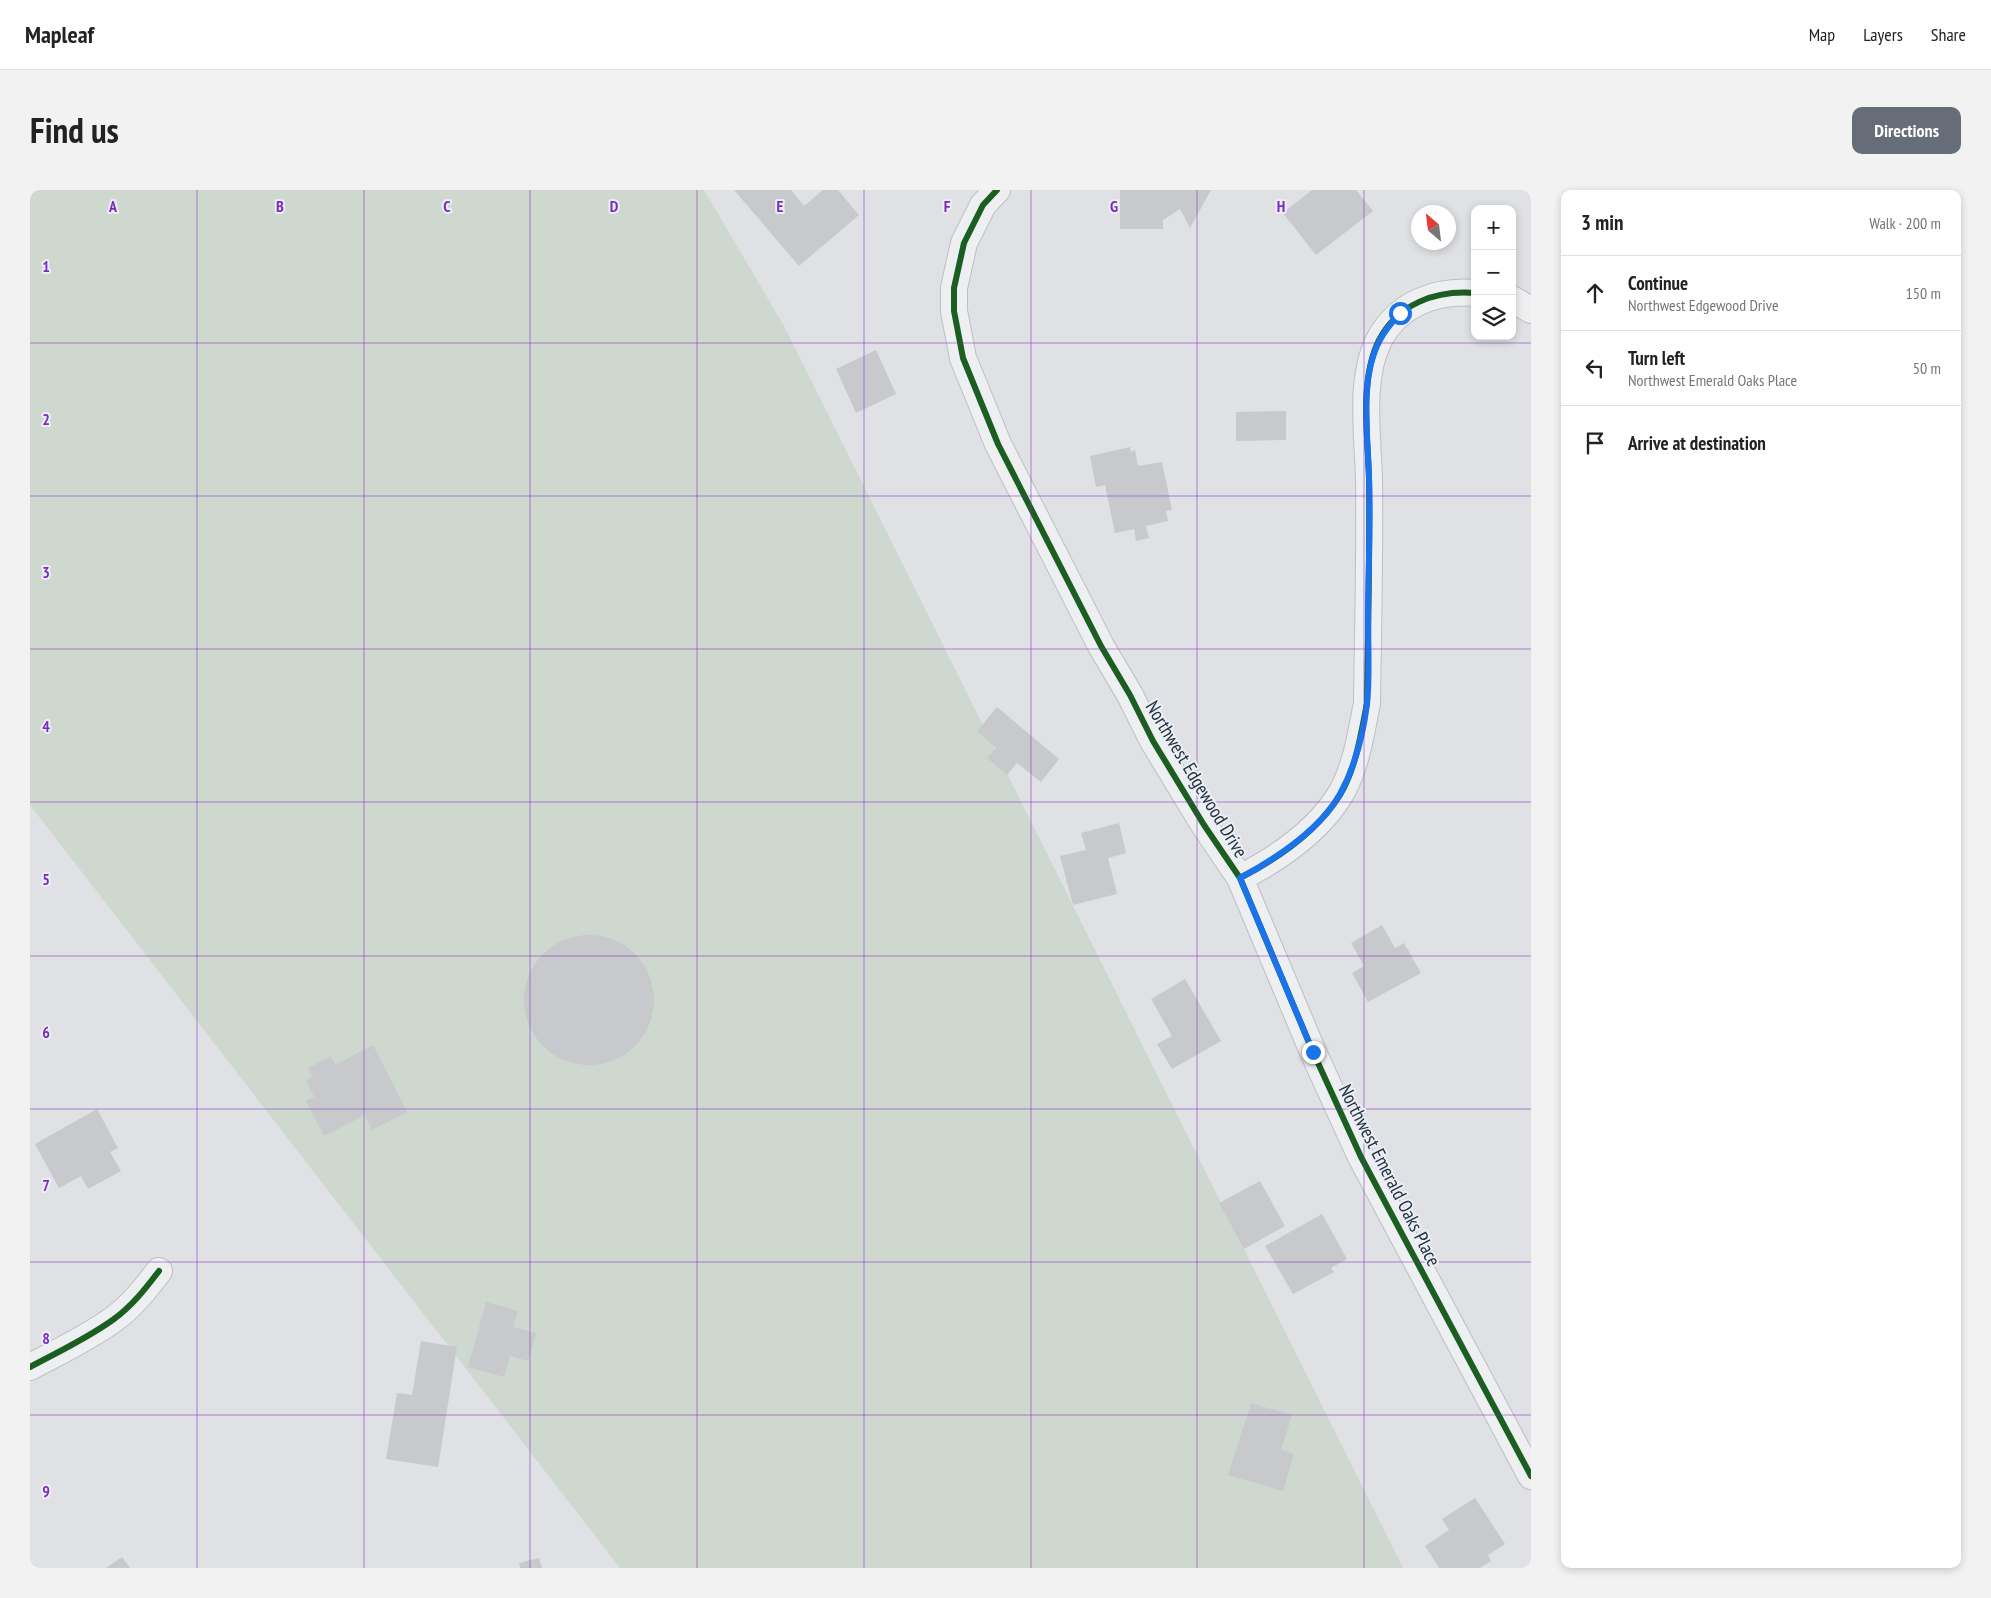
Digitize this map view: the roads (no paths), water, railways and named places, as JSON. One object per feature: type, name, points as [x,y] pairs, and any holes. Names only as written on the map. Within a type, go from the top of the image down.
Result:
[{"type":"street","name":"Northwest Edgewood Drive","points":[[997,190],[983,205],[964,243],[954,288],[954,311],[963,358],[998,444],[1101,646],[1130,695],[1154,742],[1204,825],[1240,878],[1264,865],[1302,837],[1340,795],[1353,766],[1367,703],[1369,479],[1366,428],[1369,377],[1379,340],[1400,313],[1414,304],[1431,297],[1457,292],[1471,293]]},
{"type":"street","points":[[1516,301],[1531,310]]},
{"type":"street","name":"Northwest Emerald Oaks Place","points":[[1240,878],[1313,1052],[1361,1157],[1531,1476]]},
{"type":"street","points":[[30,1367],[115,1318],[142,1293],[159,1271]]}]
